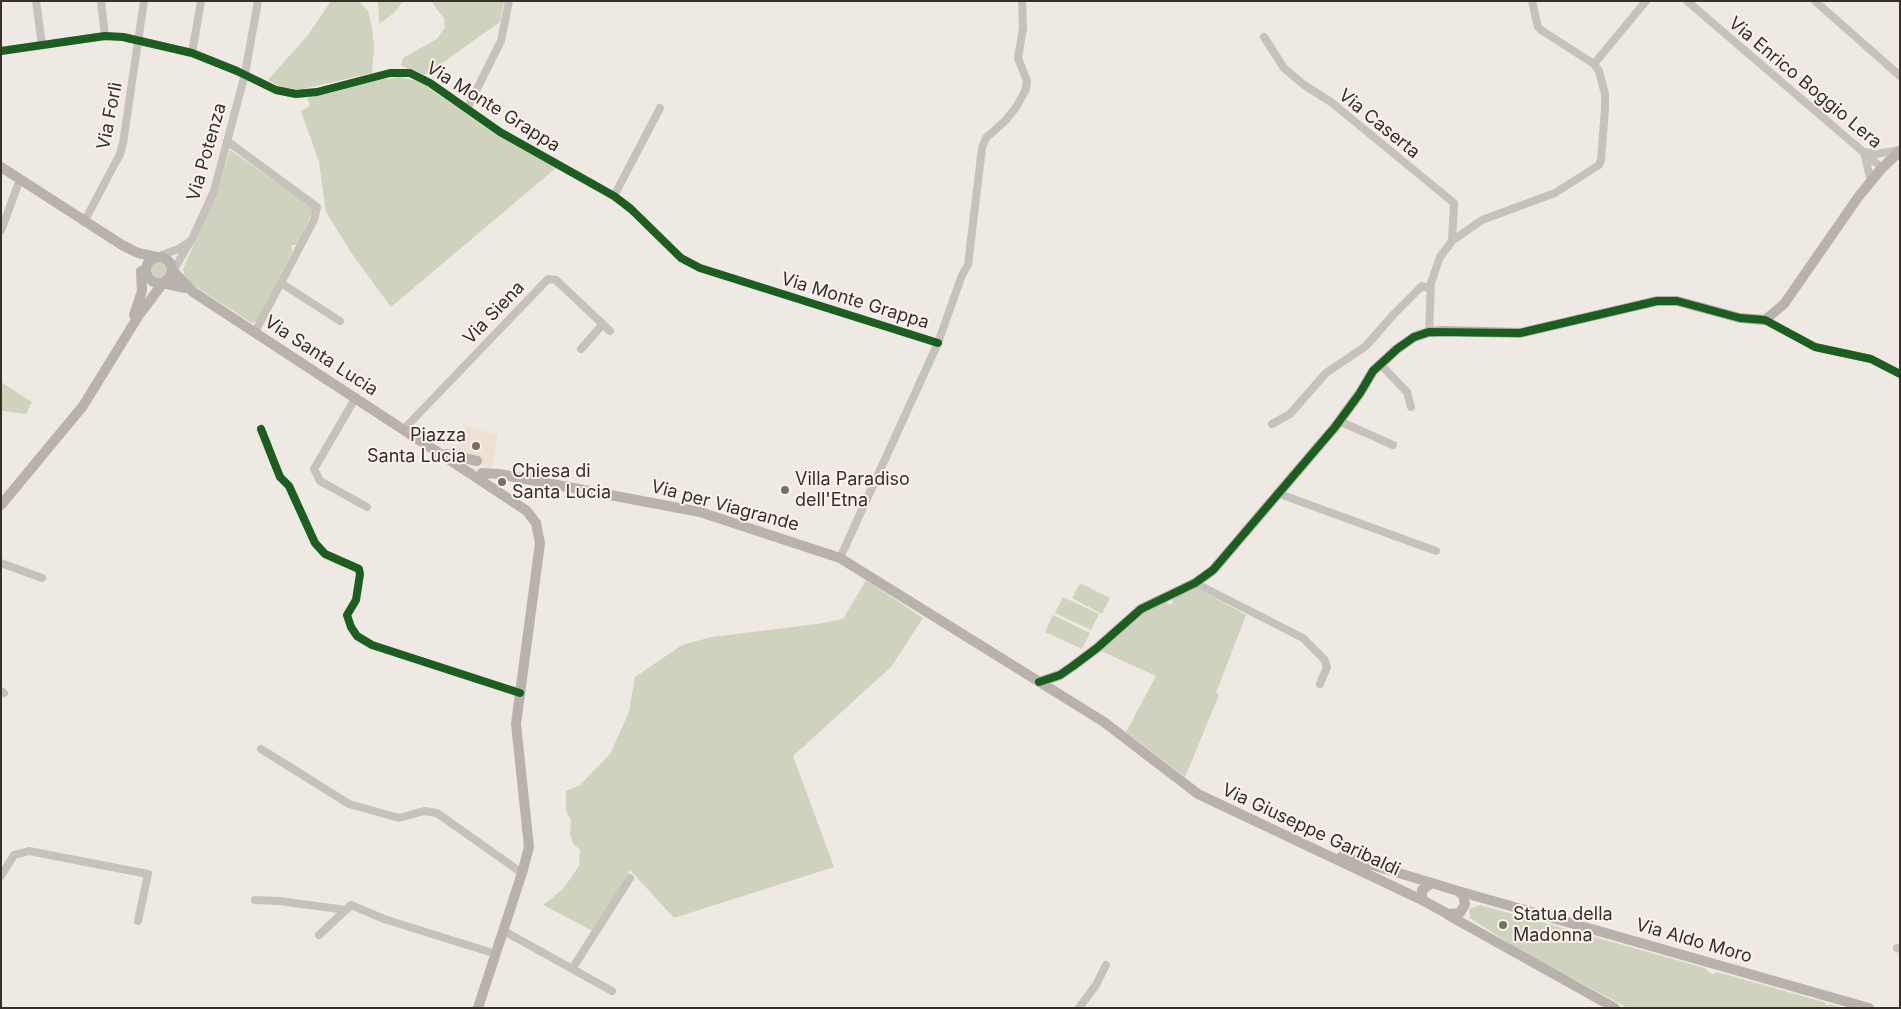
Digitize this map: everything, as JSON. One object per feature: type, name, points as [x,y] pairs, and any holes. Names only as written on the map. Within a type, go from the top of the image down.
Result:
[{"type":"main road","points":[[1040,682],[1060,675],[1073,666],[1097,648],[1141,609],[1195,582],[1213,570],[1339,421],[1373,371],[1414,337],[1428,332],[1520,333],[1657,302],[1677,301],[1740,318],[1764,320],[1784,304],[1870,182],[1900,150]]},
{"type":"main road","points":[[1,167],[122,245],[138,253],[168,260],[173,271],[193,292]]},
{"type":"main road","points":[[122,245],[134,255],[143,274],[150,281],[177,285],[193,292]]},
{"type":"main road","points":[[128,332],[139,302],[143,274],[147,264],[157,257]]},
{"type":"main road","points":[[1,505],[83,406],[128,332],[164,283],[170,279],[173,271]]},
{"type":"main road","name":"Via Santa Lucia","points":[[193,292],[431,447],[478,471]]},
{"type":"main road","points":[[478,471],[492,488],[527,511],[540,532],[516,737],[528,847],[504,931],[478,1008]]},
{"type":"main road","name":"Via per Viagrande","points":[[478,471],[700,512],[840,558],[1040,682]]},
{"type":"main road","name":"Via Giuseppe Garibaldi","points":[[1040,682],[1104,722],[1198,794],[1422,900],[1494,939]]},
{"type":"main road","name":"Via Giuseppe Garibaldi","points":[[1187,786],[1350,860],[1510,906]]},
{"type":"main road","points":[[1422,900],[1422,890],[1432,884]]},
{"type":"main road","points":[[1458,891],[1465,899],[1464,908],[1468,920],[1494,939],[1615,1008]]},
{"type":"main road","points":[[1448,914],[1457,915],[1464,908],[1479,902],[1510,906]]},
{"type":"main road","name":"Via Aldo Moro","points":[[1510,906],[1868,1008]]},
{"type":"street","points":[[36,1],[42,45]]},
{"type":"street","points":[[101,1],[105,36]]},
{"type":"street","name":"Via Forlì","points":[[84,222],[120,154],[123,143],[144,1]]},
{"type":"street","points":[[192,52],[201,1]]},
{"type":"street","name":"Via Potenza","points":[[173,271],[194,236],[214,191],[245,74],[258,1]]},
{"type":"street","points":[[466,109],[501,41],[509,1]]},
{"type":"street","points":[[840,558],[938,343],[971,252],[982,148],[986,138],[1006,120],[1017,106],[1026,89],[1027,80],[1018,58],[1023,28],[1022,1]]},
{"type":"street","points":[[1428,332],[1431,289],[1436,266],[1452,241],[1482,220],[1555,194],[1599,165],[1601,160],[1604,94],[1602,78],[1594,64],[1538,26],[1532,1]]},
{"type":"street","points":[[1594,64],[1646,1]]},
{"type":"street","name":"Via Enrico Boggio Lera","points":[[1687,1],[1882,168]]},
{"type":"street","points":[[1815,1],[1900,76]]},
{"type":"street","name":"Via Monte Grappa","points":[[1,51],[105,36],[137,39],[192,52],[245,74],[276,90],[302,94],[390,73],[410,73],[420,77],[500,132],[614,196],[631,209],[681,258],[700,268],[938,343]]},
{"type":"street","name":"Via Caserta","points":[[1264,37],[1284,68],[1304,85],[1331,102],[1454,203],[1452,241]]},
{"type":"street","points":[[614,196],[660,108]]},
{"type":"street","points":[[227,141],[317,207],[314,220],[255,332]]},
{"type":"street","points":[[1870,182],[1864,152],[1876,154],[1900,150]]},
{"type":"street","points":[[1,231],[20,179]]},
{"type":"street","points":[[157,257],[178,249],[194,236]]},
{"type":"street","name":"Via Siena","points":[[404,429],[548,279],[556,280],[610,331]]},
{"type":"street","points":[[281,283],[340,321]]},
{"type":"street","points":[[1272,424],[1290,414],[1326,373],[1366,346],[1393,314],[1422,286],[1431,289]]},
{"type":"street","points":[[1764,320],[1815,347],[1871,359],[1900,374]]},
{"type":"street","points":[[581,348],[603,324]]},
{"type":"street","points":[[1380,364],[1407,392],[1411,407]]},
{"type":"street","points":[[356,397],[314,468],[320,481],[367,508]]},
{"type":"street","points":[[1339,421],[1392,445]]},
{"type":"street","points":[[261,429],[280,477],[289,486],[315,543],[325,554],[359,569],[356,600],[347,615],[351,627],[357,636],[372,645],[520,693]]},
{"type":"street","points":[[1277,493],[1436,551]]},
{"type":"street","points":[[1,563],[42,578]]},
{"type":"street","points":[[1195,582],[1304,638],[1324,659],[1328,667],[1320,684]]},
{"type":"street","points":[[261,749],[349,804],[399,818],[424,810],[438,813],[522,872]]},
{"type":"street","points":[[1,876],[14,855],[29,851],[148,874],[138,921]]},
{"type":"street","points":[[572,969],[630,878]]},
{"type":"street","points":[[255,900],[279,901],[346,910]]},
{"type":"street","points":[[319,936],[352,905],[384,919],[496,954]]},
{"type":"street","points":[[504,931],[612,991]]},
{"type":"street","points":[[1079,1008],[1096,985],[1106,965]]},
{"type":"green space","points":[[331,1],[359,1],[368,11],[374,48],[372,73],[299,90],[279,86],[268,80],[308,35]]},
{"type":"green space","points":[[378,1],[403,1],[394,13],[379,24]]},
{"type":"green space","points":[[431,1],[504,1],[500,22],[425,75],[401,66],[403,58],[437,39],[445,27],[444,19]]},
{"type":"green space","points":[[400,77],[420,82],[498,136],[556,168],[391,307],[352,254],[326,212],[319,162],[301,111],[310,106],[307,98],[379,80]]},
{"type":"green space","points":[[230,150],[312,207],[313,211],[297,245],[292,245],[292,252],[257,321],[252,323],[188,282],[183,269],[218,190]]},
{"type":"green space","points":[[158,260],[165,263],[168,270],[165,277],[158,280],[151,277],[148,270],[151,263]]},
{"type":"green space","points":[[1,382],[32,402],[26,414],[1,411]]},
{"type":"green space","points":[[866,580],[923,618],[891,667],[793,756],[834,867],[674,918],[630,870],[593,931],[543,905],[563,889],[579,866],[580,850],[573,843],[570,835],[571,820],[566,810],[566,791],[580,785],[610,754],[629,712],[635,677],[682,645],[712,637],[843,619]]},
{"type":"green space","points":[[1080,583],[1110,598],[1102,614],[1072,598]]},
{"type":"green space","points":[[1193,586],[1246,615],[1216,693],[1219,695],[1185,777],[1126,732],[1156,676],[1099,650],[1132,619],[1166,602],[1170,605],[1173,603],[1172,599]]},
{"type":"green space","points":[[1063,597],[1099,614],[1091,630],[1055,613]]},
{"type":"green space","points":[[1053,615],[1090,633],[1082,649],[1045,632]]},
{"type":"green space","points":[[1480,905],[1705,968],[1710,973],[1714,974],[1717,972],[1824,1002],[1828,1006],[1829,1004],[1844,1008],[1628,1008],[1521,951],[1470,918],[1469,909]]},
{"type":"shaded area","name":"Piazza Santa Lucia","points":[[467,426],[498,436],[491,471],[481,463],[451,455]]},
{"type":"cycle path","points":[[1,51],[105,36],[123,37],[192,53],[237,71],[276,90],[296,94],[317,92],[390,73],[410,73],[430,83],[500,132],[614,196],[631,209],[681,258],[700,268],[938,343]]},
{"type":"cycle path","points":[[1039,682],[1060,675],[1073,666],[1097,648],[1141,609],[1195,583],[1213,570],[1335,427],[1360,393],[1373,371],[1397,349],[1414,337],[1429,332],[1520,333],[1657,301],[1677,301],[1740,318],[1765,320],[1815,347],[1871,359],[1900,374]]},
{"type":"cycle path","points":[[261,429],[280,477],[289,486],[315,543],[325,554],[359,569],[356,600],[347,615],[351,627],[357,636],[372,645],[520,693]]},
{"type":"place","name":"Piazza Santa Lucia","points":[[476,446]]},
{"type":"place","name":"Chiesa di Santa Lucia","points":[[502,482]]},
{"type":"place","name":"Villa Paradiso dell'Etna","points":[[785,490]]},
{"type":"place","name":"Statua della Madonna","points":[[1503,925]]}]
